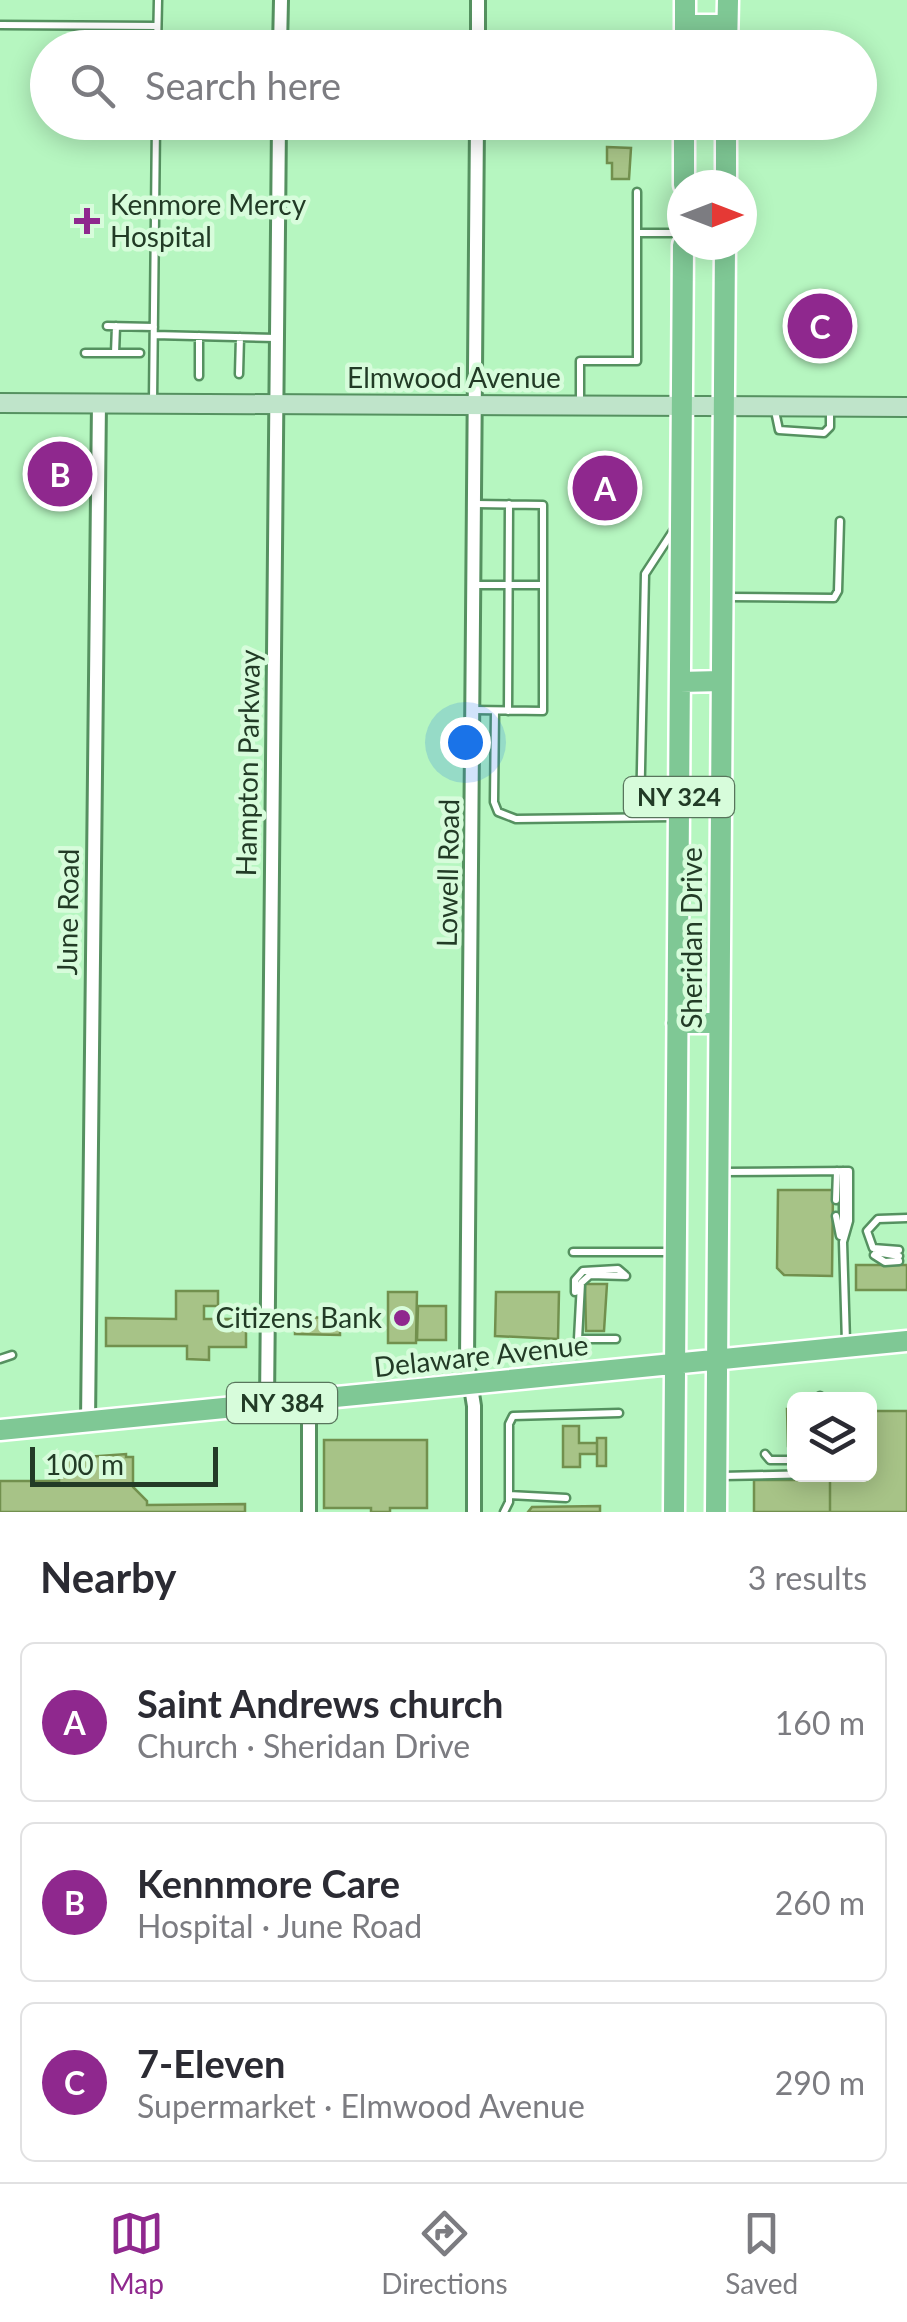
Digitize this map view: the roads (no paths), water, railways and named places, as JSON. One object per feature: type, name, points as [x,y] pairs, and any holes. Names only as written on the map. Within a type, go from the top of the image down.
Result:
[{"type":"main road","points":[[685,30],[686,0]]},
{"type":"main road","points":[[728,0],[728,30]]},
{"type":"main road","points":[[685,25],[728,25]]},
{"type":"main road","points":[[684,140],[684,170]]},
{"type":"main road","points":[[726,140],[726,170]]},
{"type":"main road","name":"Sheridan Drive","points":[[674,1512],[683,260]]},
{"type":"main road","name":"Sheridan Drive","points":[[716,1512],[725,260]]},
{"type":"main road","points":[[680,682],[721,681]]},
{"type":"main road","points":[[677,1023],[718,1023]]},
{"type":"main road","name":"Delaware Avenue","points":[[0,1430],[907,1341]]},
{"type":"street","points":[[280,0],[280,30]]},
{"type":"street","points":[[478,0],[478,30]]},
{"type":"street","name":"Hampton Parkway","points":[[267,1404],[280,140]]},
{"type":"street","name":"Lowell Road","points":[[474,1512],[474,1406],[467,1362],[478,140]]},
{"type":"street","name":"June Road","points":[[88,1422],[99,402]]},
{"type":"street","name":"Elmwood Avenue","points":[[0,403],[907,406]]},
{"type":"street","points":[[309,1400],[309,1512]]},
{"type":"lane","points":[[157,30],[158,0]]},
{"type":"lane","points":[[0,25],[157,26]]},
{"type":"lane","points":[[152,403],[156,140]]},
{"type":"lane","points":[[580,407],[580,362],[636,361],[636,192]]},
{"type":"lane","points":[[636,233],[667,233]]},
{"type":"lane","points":[[115,353],[111,326],[200,336],[278,338]]},
{"type":"lane","points":[[199,376],[200,336]]},
{"type":"lane","points":[[239,374],[240,337]]},
{"type":"lane","points":[[85,353],[140,353]]},
{"type":"lane","points":[[774,407],[779,430],[824,433],[830,426],[830,407]]},
{"type":"lane","points":[[474,504],[542,505],[543,711],[474,710]]},
{"type":"lane","points":[[508,711],[509,504]]},
{"type":"lane","points":[[640,818],[645,574],[681,518]]},
{"type":"lane","points":[[722,597],[834,598],[838,591],[840,522]]},
{"type":"lane","points":[[474,585],[542,585]]},
{"type":"lane","points":[[495,711],[494,802],[498,812],[516,819],[678,817]]},
{"type":"lane","points":[[717,1172],[843,1171]]},
{"type":"lane","points":[[836,1200],[843,1171]]},
{"type":"lane","points":[[843,1171],[842,1299],[846,1347]]},
{"type":"lane","points":[[836,1216],[842,1242]]},
{"type":"lane","points":[[899,1256],[870,1246],[867,1231],[878,1219],[907,1218]]},
{"type":"lane","points":[[574,1252],[675,1252]]},
{"type":"lane","points":[[575,1292],[575,1280],[583,1271],[618,1269],[626,1276],[590,1276],[581,1284],[578,1340],[616,1339]]},
{"type":"lane","points":[[0,1356],[12,1355]]},
{"type":"lane","points":[[504,1512],[509,1495],[509,1424],[513,1416],[619,1413]]},
{"type":"lane","points":[[766,1454],[770,1460],[787,1460]]},
{"type":"lane","points":[[716,1476],[787,1475]]},
{"type":"lane","points":[[509,1495],[566,1498]]},
{"type":"place","name":"Kenmore Mercy Hospital","points":[[87,221]]},
{"type":"place","name":"7-Eleven","points":[[820,326]]},
{"type":"place","name":"Kennmore Care","points":[[60,474]]},
{"type":"place","name":"Saint Andrews church","points":[[605,488]]},
{"type":"place","name":"Citizens Bank","points":[[402,1318]]}]
